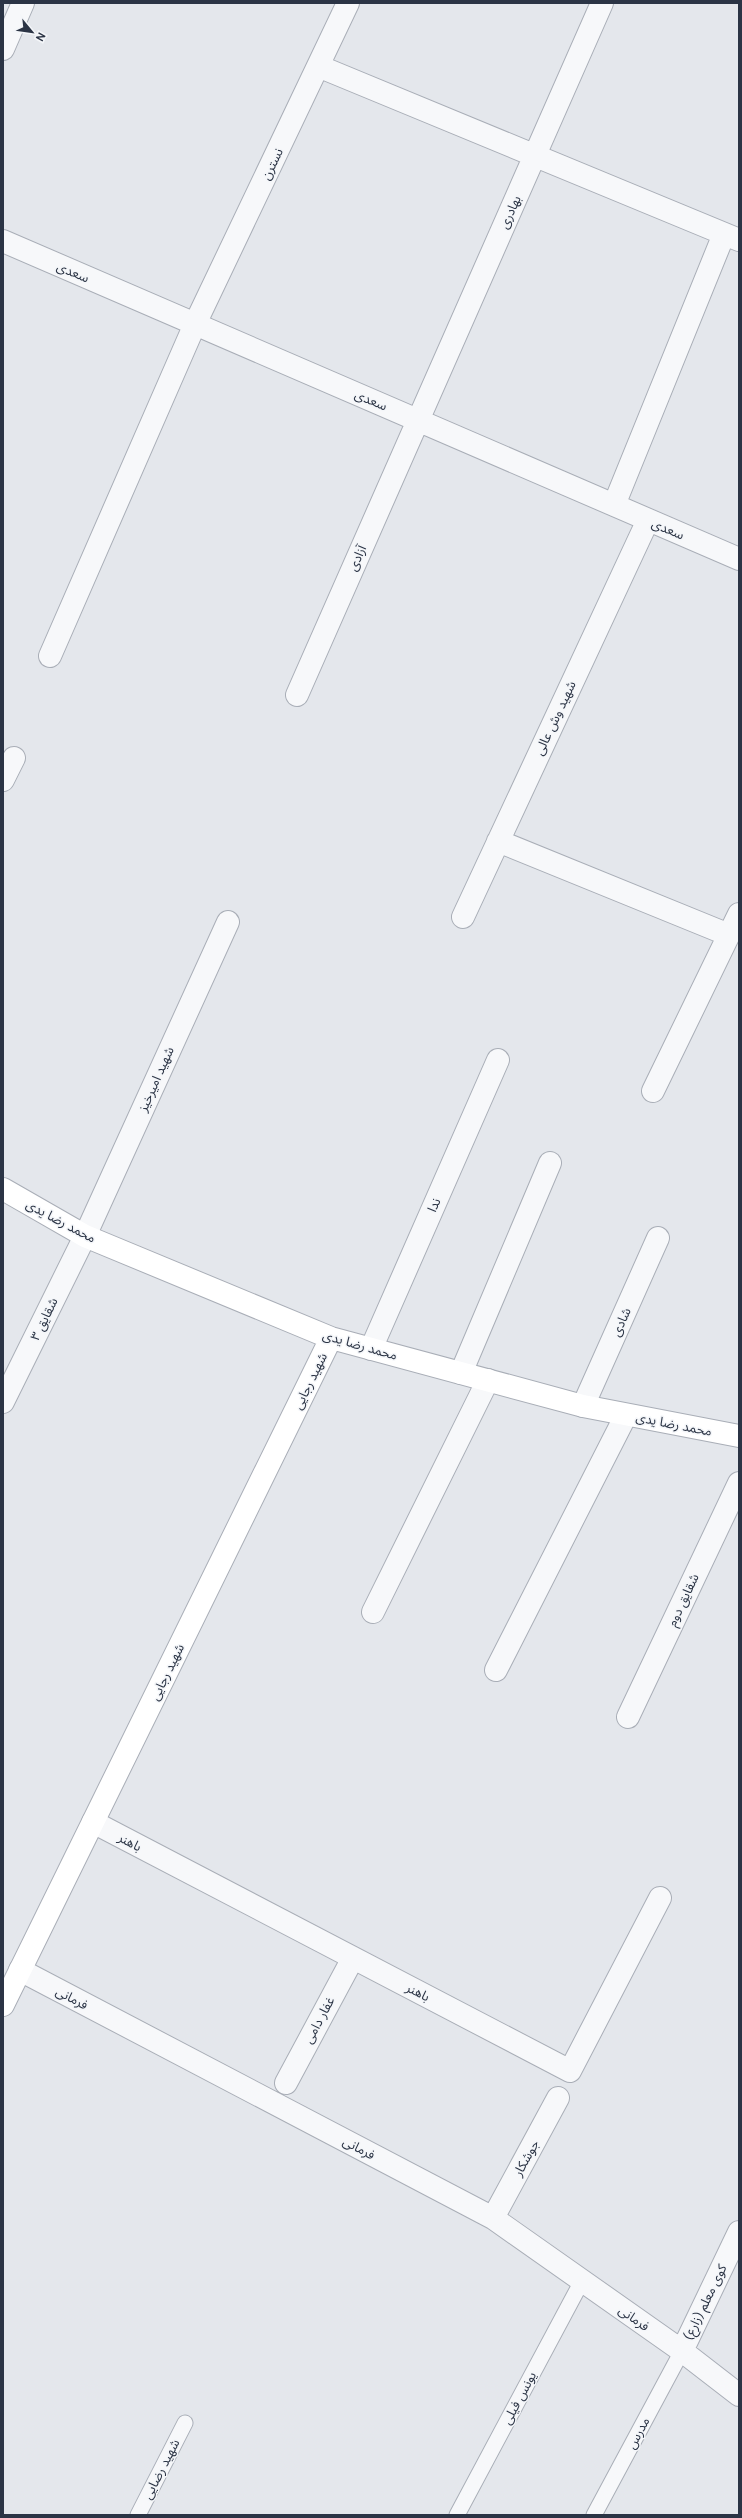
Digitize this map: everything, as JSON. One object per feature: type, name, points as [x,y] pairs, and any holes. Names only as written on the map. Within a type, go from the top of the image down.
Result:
[{"type":"main road","name":"محمد رضا یدی","points":[[3,1189],[85,1236],[331,1338],[583,1406],[739,1436]]},
{"type":"main road","name":"شهید رجایی","points":[[3,2005],[331,1338]]},
{"type":"street","points":[[3,49],[23,3]]},
{"type":"street","name":"نسترن","points":[[50,656],[195,324],[348,3]]},
{"type":"street","name":"بهادری","points":[[418,420],[602,3]]},
{"type":"street","points":[[318,66],[731,237],[614,505]]},
{"type":"street","name":"سعدی","points":[[3,242],[739,559]]},
{"type":"street","name":"آزادی","points":[[297,695],[418,420]]},
{"type":"street","name":"شهید وش عالی","points":[[463,917],[648,520]]},
{"type":"street","points":[[3,780],[14,758]]},
{"type":"street","points":[[498,841],[729,935]]},
{"type":"street","points":[[653,1091],[739,914]]},
{"type":"street","name":"شهید امیرخیز","points":[[85,1236],[228,922]]},
{"type":"street","name":"ندا","points":[[371,1349],[498,1060]]},
{"type":"street","points":[[461,1373],[550,1163]]},
{"type":"street","name":"شقایق ۳","points":[[3,1402],[85,1236]]},
{"type":"street","name":"شادی","points":[[583,1406],[658,1238]]},
{"type":"street","points":[[373,1612],[488,1380]]},
{"type":"street","points":[[496,1670],[626,1415]]},
{"type":"street","name":"شقایق دوم","points":[[628,1717],[739,1483]]},
{"type":"street","name":"باهنر","points":[[93,1822],[570,2071],[660,1898]]},
{"type":"street","name":"غفار دامی","points":[[286,2083],[353,1958]]},
{"type":"street","name":"فرمانی","points":[[20,1970],[493,2218],[682,2351],[739,2395]]},
{"type":"street","name":"جوشکار","points":[[493,2218],[558,2098]]},
{"type":"street","name":"کوی معلم (زارع)","points":[[682,2351],[739,2232]]},
{"type":"lane","name":"یونس فیلی","points":[[457,2515],[582,2281]]},
{"type":"lane","name":"مدرس","points":[[594,2515],[682,2351]]},
{"type":"lane","name":"شهید رضایی","points":[[138,2515],[185,2423]]}]
